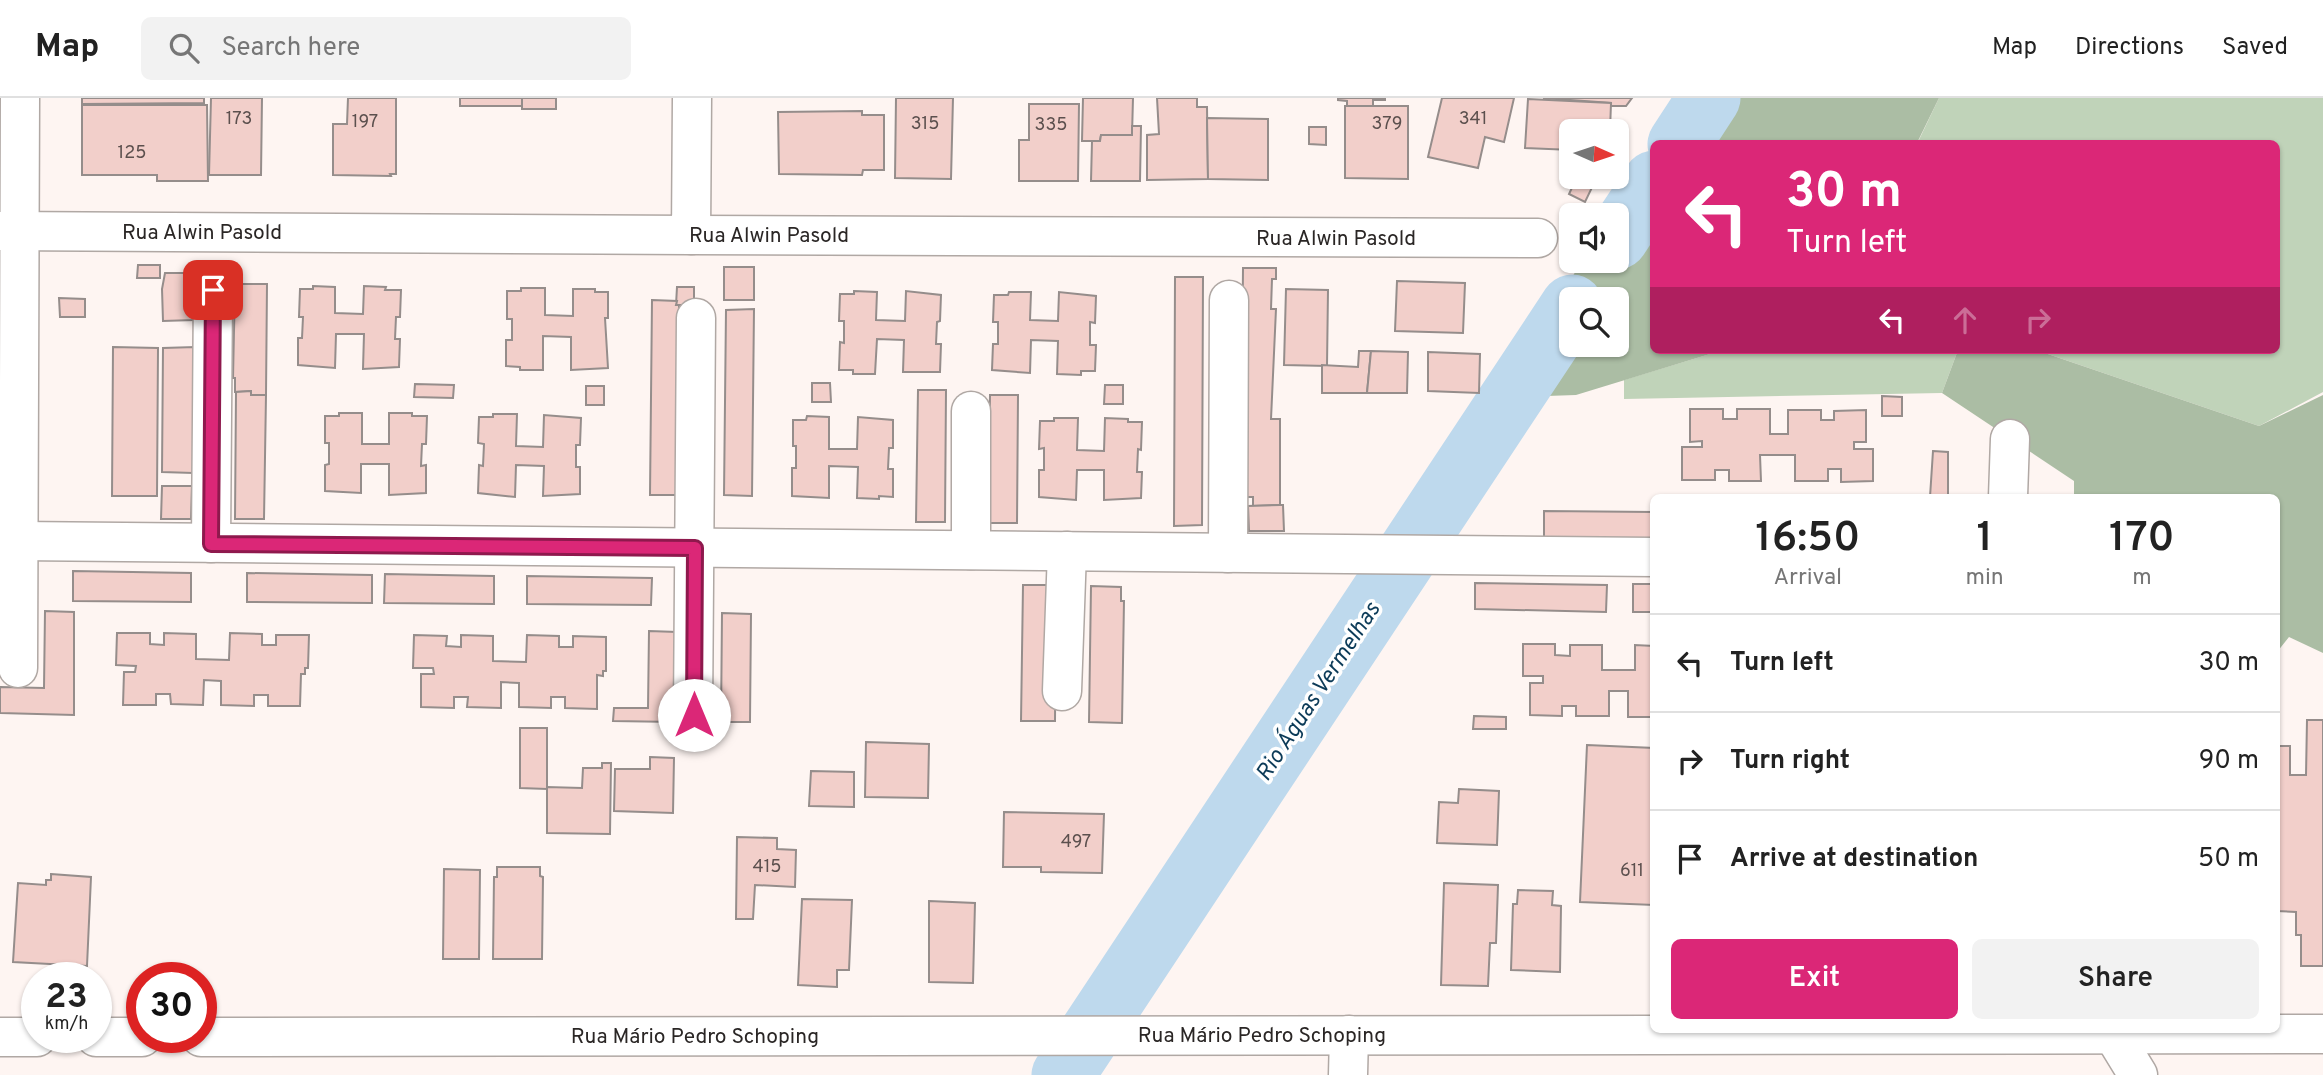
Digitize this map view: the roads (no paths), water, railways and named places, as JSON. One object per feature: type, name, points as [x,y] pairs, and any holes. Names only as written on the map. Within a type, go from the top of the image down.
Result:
[{"type":"street","points":[[18,668],[18,541],[10,231],[20,98]]},
{"type":"street","points":[[691,234],[692,98]]},
{"type":"street","name":"Rua Alwin Pasold","points":[[10,231],[1538,238]]},
{"type":"street","points":[[211,544],[213,290]]},
{"type":"street","points":[[1228,553],[1229,300]]},
{"type":"street","points":[[694,715],[696,318]]},
{"type":"street","points":[[971,411],[971,550]]},
{"type":"street","points":[[2008,494],[2010,439]]},
{"type":"street","points":[[18,541],[1650,556]]},
{"type":"street","points":[[1062,691],[1067,551]]},
{"type":"street","points":[[2113,1034],[2138,1075]]},
{"type":"street","name":"Rua Mário Pedro Schoping","points":[[217,1037],[2323,1034]]},
{"type":"street","points":[[1348,1075],[1349,1035]]},
{"type":"street","points":[[0,1037],[21,1037]]},
{"type":"waterway","name":"Rio Águas Vermelhas","points":[[1682,140],[1709,98]]},
{"type":"waterway","name":"Rio Águas Vermelhas","points":[[1629,220],[1650,188]]},
{"type":"waterway","name":"Rio Águas Vermelhas","points":[[1063,1075],[1559,326]]}]
